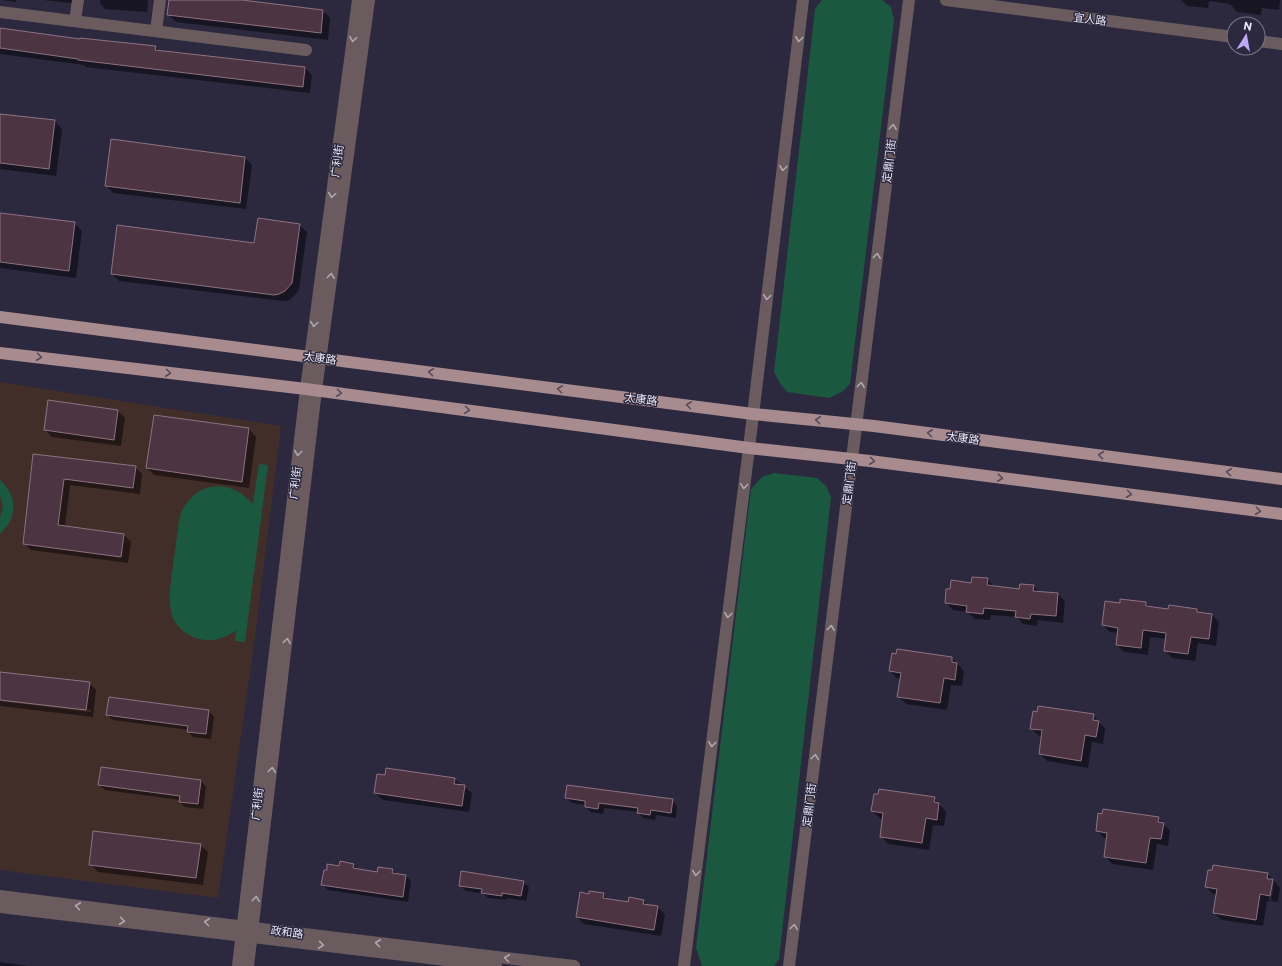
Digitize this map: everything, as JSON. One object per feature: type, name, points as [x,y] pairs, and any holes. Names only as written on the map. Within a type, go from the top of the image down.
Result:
[{"type":"main road","name":"太康路","points":[[0,317],[753,414],[857,424],[1282,479]]},
{"type":"main road","points":[[0,353],[311,390],[749,448],[852,458],[1282,514]]},
{"type":"street","points":[[75,21],[78,0]]},
{"type":"street","points":[[156,31],[160,0]]},
{"type":"street","name":"广利街","points":[[238,966],[247,932],[358,0]]},
{"type":"street","name":"广利街","points":[[315,357],[369,0]]},
{"type":"street","points":[[684,966],[803,0]]},
{"type":"street","name":"定鼎门街","points":[[789,966],[909,0]]},
{"type":"street","name":"宜人路","points":[[946,0],[1226,36]]},
{"type":"street","name":"宜人路","points":[[1009,0],[1226,28]]},
{"type":"street","points":[[0,12],[306,50]]},
{"type":"street","points":[[1266,33],[1282,36]]},
{"type":"street","points":[[1266,41],[1282,44]]},
{"type":"street","name":"政和路","points":[[0,896],[496,966]]},
{"type":"street","name":"政和路","points":[[0,907],[574,966]]},
{"type":"street","name":"广利街","points":[[247,932],[248,966]]},
{"type":"shaded area","points":[[0,382],[281,426],[252,659],[218,898],[0,870]]},
{"type":"green space","points":[[822,0],[882,0],[891,7],[894,20],[850,384],[842,392],[829,398],[787,392],[781,385],[774,372],[815,9]]},
{"type":"green space","points":[[259,464],[268,465],[245,642],[235,641],[236,630],[227,636],[218,639],[199,639],[187,634],[179,627],[173,619],[171,609],[170,588],[179,520],[184,507],[191,497],[210,487],[221,486],[232,489],[243,495],[253,504]]},
{"type":"green space","points":[[774,473],[817,478],[826,486],[831,497],[779,959],[774,966],[702,966],[696,948],[751,489],[762,477]]},
{"type":"green space","points":[[0,480],[10,493],[14,507],[10,521],[0,534],[0,517],[3,507],[0,496]]},
{"type":"building","points":[[169,0],[242,0],[323,10],[321,33],[167,15]]},
{"type":"building","points":[[0,28],[80,39],[156,46],[155,50],[305,67],[303,87],[78,60],[0,48]]},
{"type":"building","points":[[0,114],[55,120],[49,169],[0,163]]},
{"type":"building","points":[[111,139],[245,157],[240,203],[105,186]]},
{"type":"building","points":[[0,213],[75,222],[69,271],[0,262]]},
{"type":"building","points":[[258,218],[300,224],[292,283],[285,291],[279,294],[274,295],[111,274],[117,225],[254,243]]},
{"type":"building","points":[[48,400],[118,410],[114,440],[44,430]]},
{"type":"building","points":[[154,415],[249,428],[242,482],[146,468]]},
{"type":"building","points":[[33,454],[136,466],[133,488],[64,479],[58,525],[124,534],[121,557],[23,544]]},
{"type":"building","points":[[972,577],[988,578],[987,585],[1019,589],[1020,584],[1034,585],[1033,591],[1058,593],[1056,616],[1031,614],[1030,619],[1015,617],[1016,611],[984,608],[983,614],[966,612],[967,606],[945,603],[946,589],[950,589],[951,580],[971,583]]},
{"type":"building","points":[[1120,599],[1146,602],[1146,606],[1168,609],[1169,605],[1197,609],[1197,612],[1212,614],[1209,639],[1191,637],[1188,654],[1164,651],[1166,633],[1143,630],[1141,648],[1116,645],[1118,628],[1102,625],[1105,601],[1120,603]]},
{"type":"building","points":[[897,649],[952,657],[952,662],[957,663],[955,680],[944,678],[940,703],[897,697],[901,673],[889,671],[892,653],[896,654]]},
{"type":"building","points":[[0,672],[90,682],[86,710],[0,700]]},
{"type":"building","points":[[109,697],[209,710],[206,734],[187,732],[188,726],[106,715]]},
{"type":"building","points":[[1038,706],[1094,714],[1093,720],[1099,721],[1096,737],[1085,735],[1081,761],[1039,754],[1042,730],[1030,729],[1033,711],[1037,712]]},
{"type":"building","points":[[101,767],[201,780],[198,804],[179,802],[180,796],[98,785]]},
{"type":"building","points":[[386,768],[455,778],[454,784],[465,785],[462,806],[374,793],[377,774],[385,775]]},
{"type":"building","points":[[567,785],[673,799],[671,813],[651,810],[650,815],[637,813],[638,808],[599,803],[598,809],[585,807],[585,801],[565,798]]},
{"type":"building","points":[[879,789],[935,797],[934,802],[939,803],[937,820],[926,818],[922,843],[880,837],[883,813],[871,811],[874,794],[878,794]]},
{"type":"building","points":[[1103,809],[1159,817],[1158,822],[1164,823],[1161,839],[1150,838],[1146,863],[1104,857],[1107,833],[1096,831],[1098,813],[1102,814]]},
{"type":"building","points":[[93,831],[201,844],[196,878],[89,865]]},
{"type":"building","points":[[340,861],[354,864],[353,868],[377,872],[378,867],[393,869],[392,873],[406,875],[403,897],[321,885],[324,870],[327,870],[327,864],[339,866]]},
{"type":"building","points":[[1213,865],[1268,873],[1267,879],[1273,879],[1270,896],[1260,894],[1256,920],[1213,913],[1217,889],[1205,887],[1208,870],[1212,870]]},
{"type":"building","points":[[461,871],[524,881],[521,896],[502,893],[502,896],[481,893],[482,889],[459,886]]},
{"type":"building","points":[[589,891],[604,893],[603,898],[628,902],[629,897],[644,900],[643,904],[658,906],[654,930],[576,917],[580,892],[589,894]]}]
